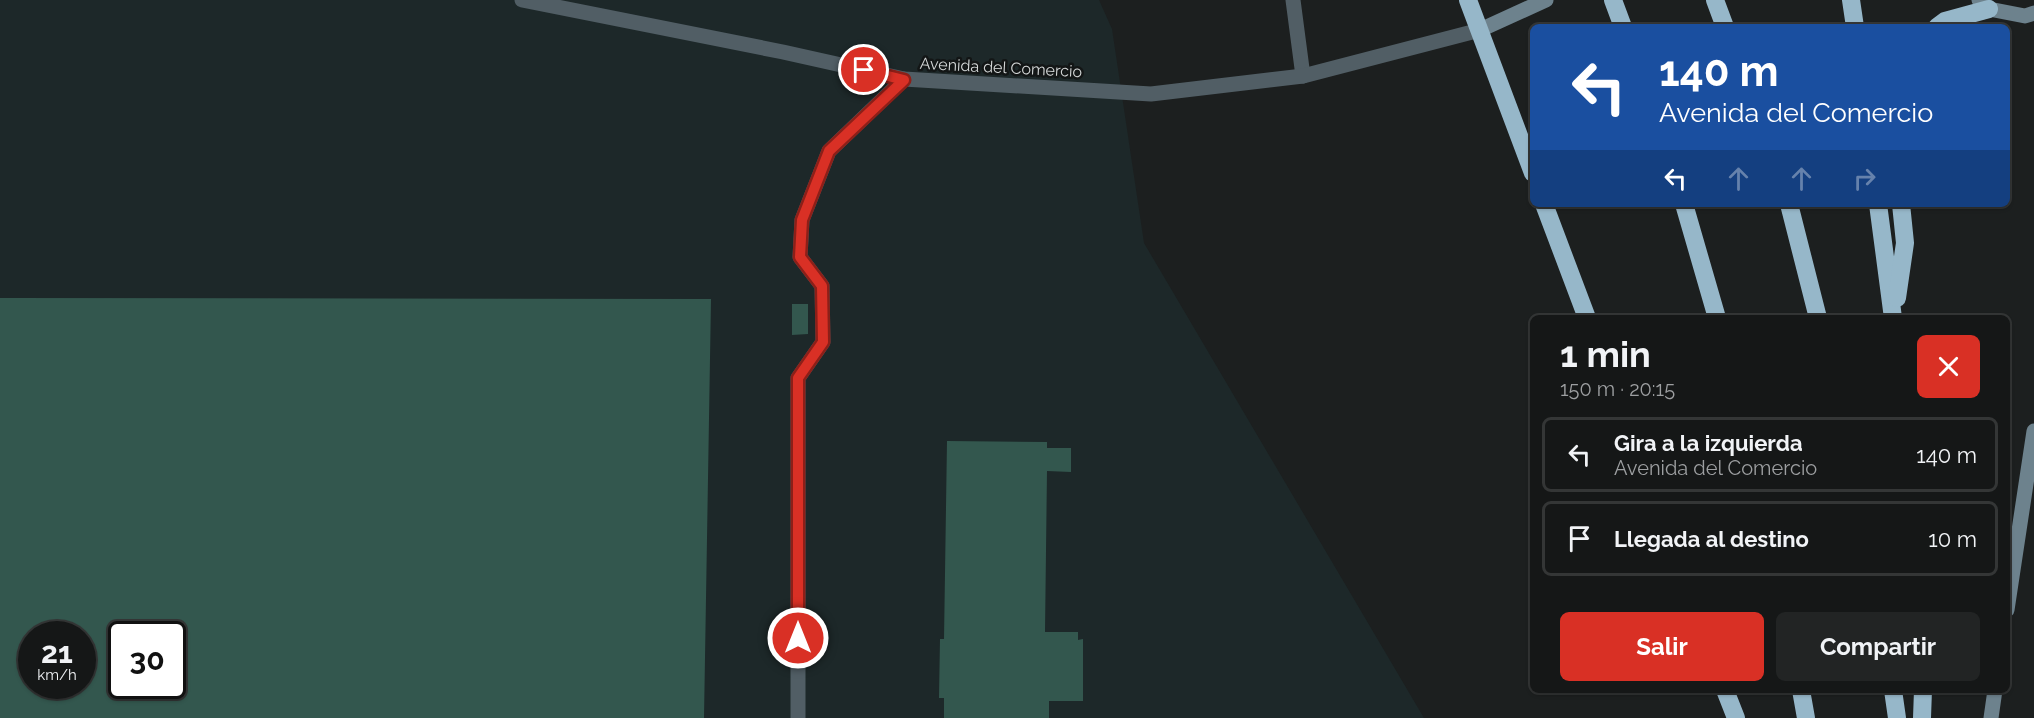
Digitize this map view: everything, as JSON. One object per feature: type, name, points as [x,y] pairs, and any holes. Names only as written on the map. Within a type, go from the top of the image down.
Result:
[{"type":"highway","points":[[1468,0],[1530,165]]},
{"type":"highway","points":[[1613,0],[1622,24]]},
{"type":"highway","points":[[1715,0],[1724,24]]},
{"type":"highway","points":[[1851,0],[1855,24]]},
{"type":"highway","points":[[1941,24],[1984,5]]},
{"type":"highway","points":[[1546,207],[1586,315]]},
{"type":"highway","points":[[1685,207],[1716,315]]},
{"type":"highway","points":[[1790,207],[1817,315]]},
{"type":"highway","points":[[1878,207],[1894,315]]},
{"type":"highway","points":[[1894,315],[1905,243],[1901,207]]},
{"type":"highway","points":[[1726,693],[1736,718]]},
{"type":"highway","points":[[1802,693],[1806,718]]},
{"type":"highway","points":[[1893,693],[1897,718]]},
{"type":"highway","points":[[1922,718],[1923,693]]},
{"type":"street","name":"Avenida del Comercio","points":[[522,0],[783,52],[904,80],[1151,94],[1303,76],[1480,30]]},
{"type":"street","points":[[1293,0],[1303,76]]},
{"type":"street","points":[[1480,30],[1546,0]]},
{"type":"street","points":[[1984,5],[2031,17]]},
{"type":"street","points":[[798,718],[798,378],[823,342],[822,286],[800,257],[802,220],[829,151],[904,80]]},
{"type":"street","points":[[2010,590],[2034,431]]},
{"type":"street","points":[[1991,718],[1995,693]]},
{"type":"shaded area","points":[[0,0],[1099,0],[1112,29],[1144,243],[1424,718],[0,718]]},
{"type":"building","points":[[0,298],[711,299],[704,718],[0,718]]},
{"type":"building","points":[[792,304],[808,304],[808,334],[792,335]]},
{"type":"building","points":[[947,441],[1047,442],[1047,448],[1071,448],[1071,472],[1047,471],[1045,632],[1078,632],[1078,640],[1083,639],[1083,701],[1049,701],[1049,718],[944,718],[944,698],[939,698],[940,639],[944,639]]},
{"type":"route","points":[[798,638],[798,378],[823,342],[822,286],[800,257],[802,220],[829,151],[904,80],[864,70]]}]
